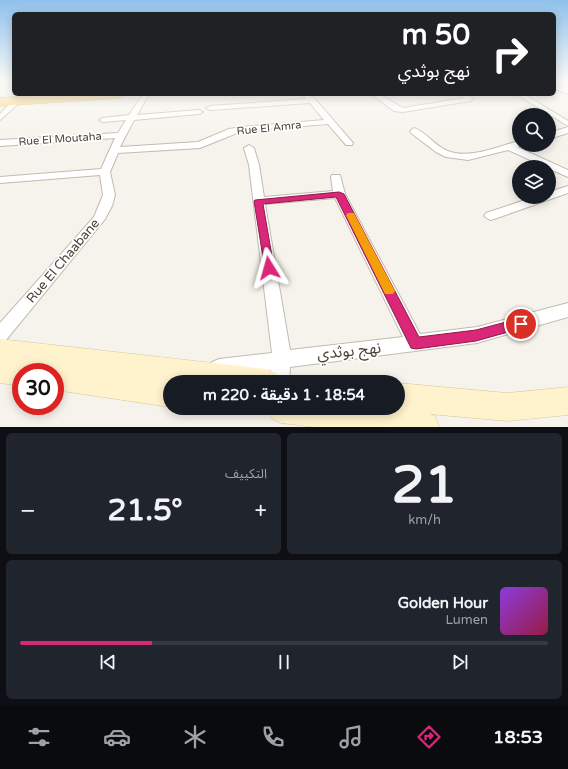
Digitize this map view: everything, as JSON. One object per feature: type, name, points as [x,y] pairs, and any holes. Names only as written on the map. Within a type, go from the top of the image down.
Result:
[{"type":"street","points":[[0,118],[6,103]]},
{"type":"street","name":"Rue El Chaabane","points":[[0,335],[99,219],[106,206],[108,195],[106,172],[121,135],[141,103]]},
{"type":"street","points":[[210,108],[284,103]]},
{"type":"street","points":[[314,103],[348,143]]},
{"type":"street","points":[[388,103],[397,109],[403,110],[446,103]]},
{"type":"street","points":[[534,103],[568,124]]},
{"type":"street","points":[[103,120],[199,112]]},
{"type":"street","name":"Rue El Amra","points":[[115,150],[200,145],[232,131],[242,129],[329,122]]},
{"type":"street","points":[[556,134],[568,130]]},
{"type":"street","points":[[414,131],[432,146],[447,155],[456,158],[470,157],[512,146]]},
{"type":"street","name":"Rue El Moutaha","points":[[0,143],[121,135]]},
{"type":"street","points":[[249,148],[254,165],[282,359],[280,375]]},
{"type":"street","points":[[526,152],[568,174]]},
{"type":"street","points":[[0,180],[106,172]]},
{"type":"street","points":[[336,176],[339,194],[416,344]]},
{"type":"street","points":[[556,193],[568,189]]},
{"type":"street","points":[[258,201],[339,194]]},
{"type":"street","points":[[490,216],[525,204]]},
{"type":"street","name":"نهج بوثدي","points":[[213,375],[282,359],[416,344],[476,335],[551,316],[568,310]]},
{"type":"street","points":[[0,350],[163,380]]},
{"type":"street","points":[[0,370],[12,372]]},
{"type":"street","points":[[64,377],[163,382]]},
{"type":"street","points":[[405,398],[507,406],[568,401]]},
{"type":"street","points":[[334,415],[424,427]]},
{"type":"slow traffic","points":[[351,215],[389,291]]},
{"type":"route","points":[[269,268],[258,201],[339,194],[359,230],[416,344],[476,335],[521,324]]}]
